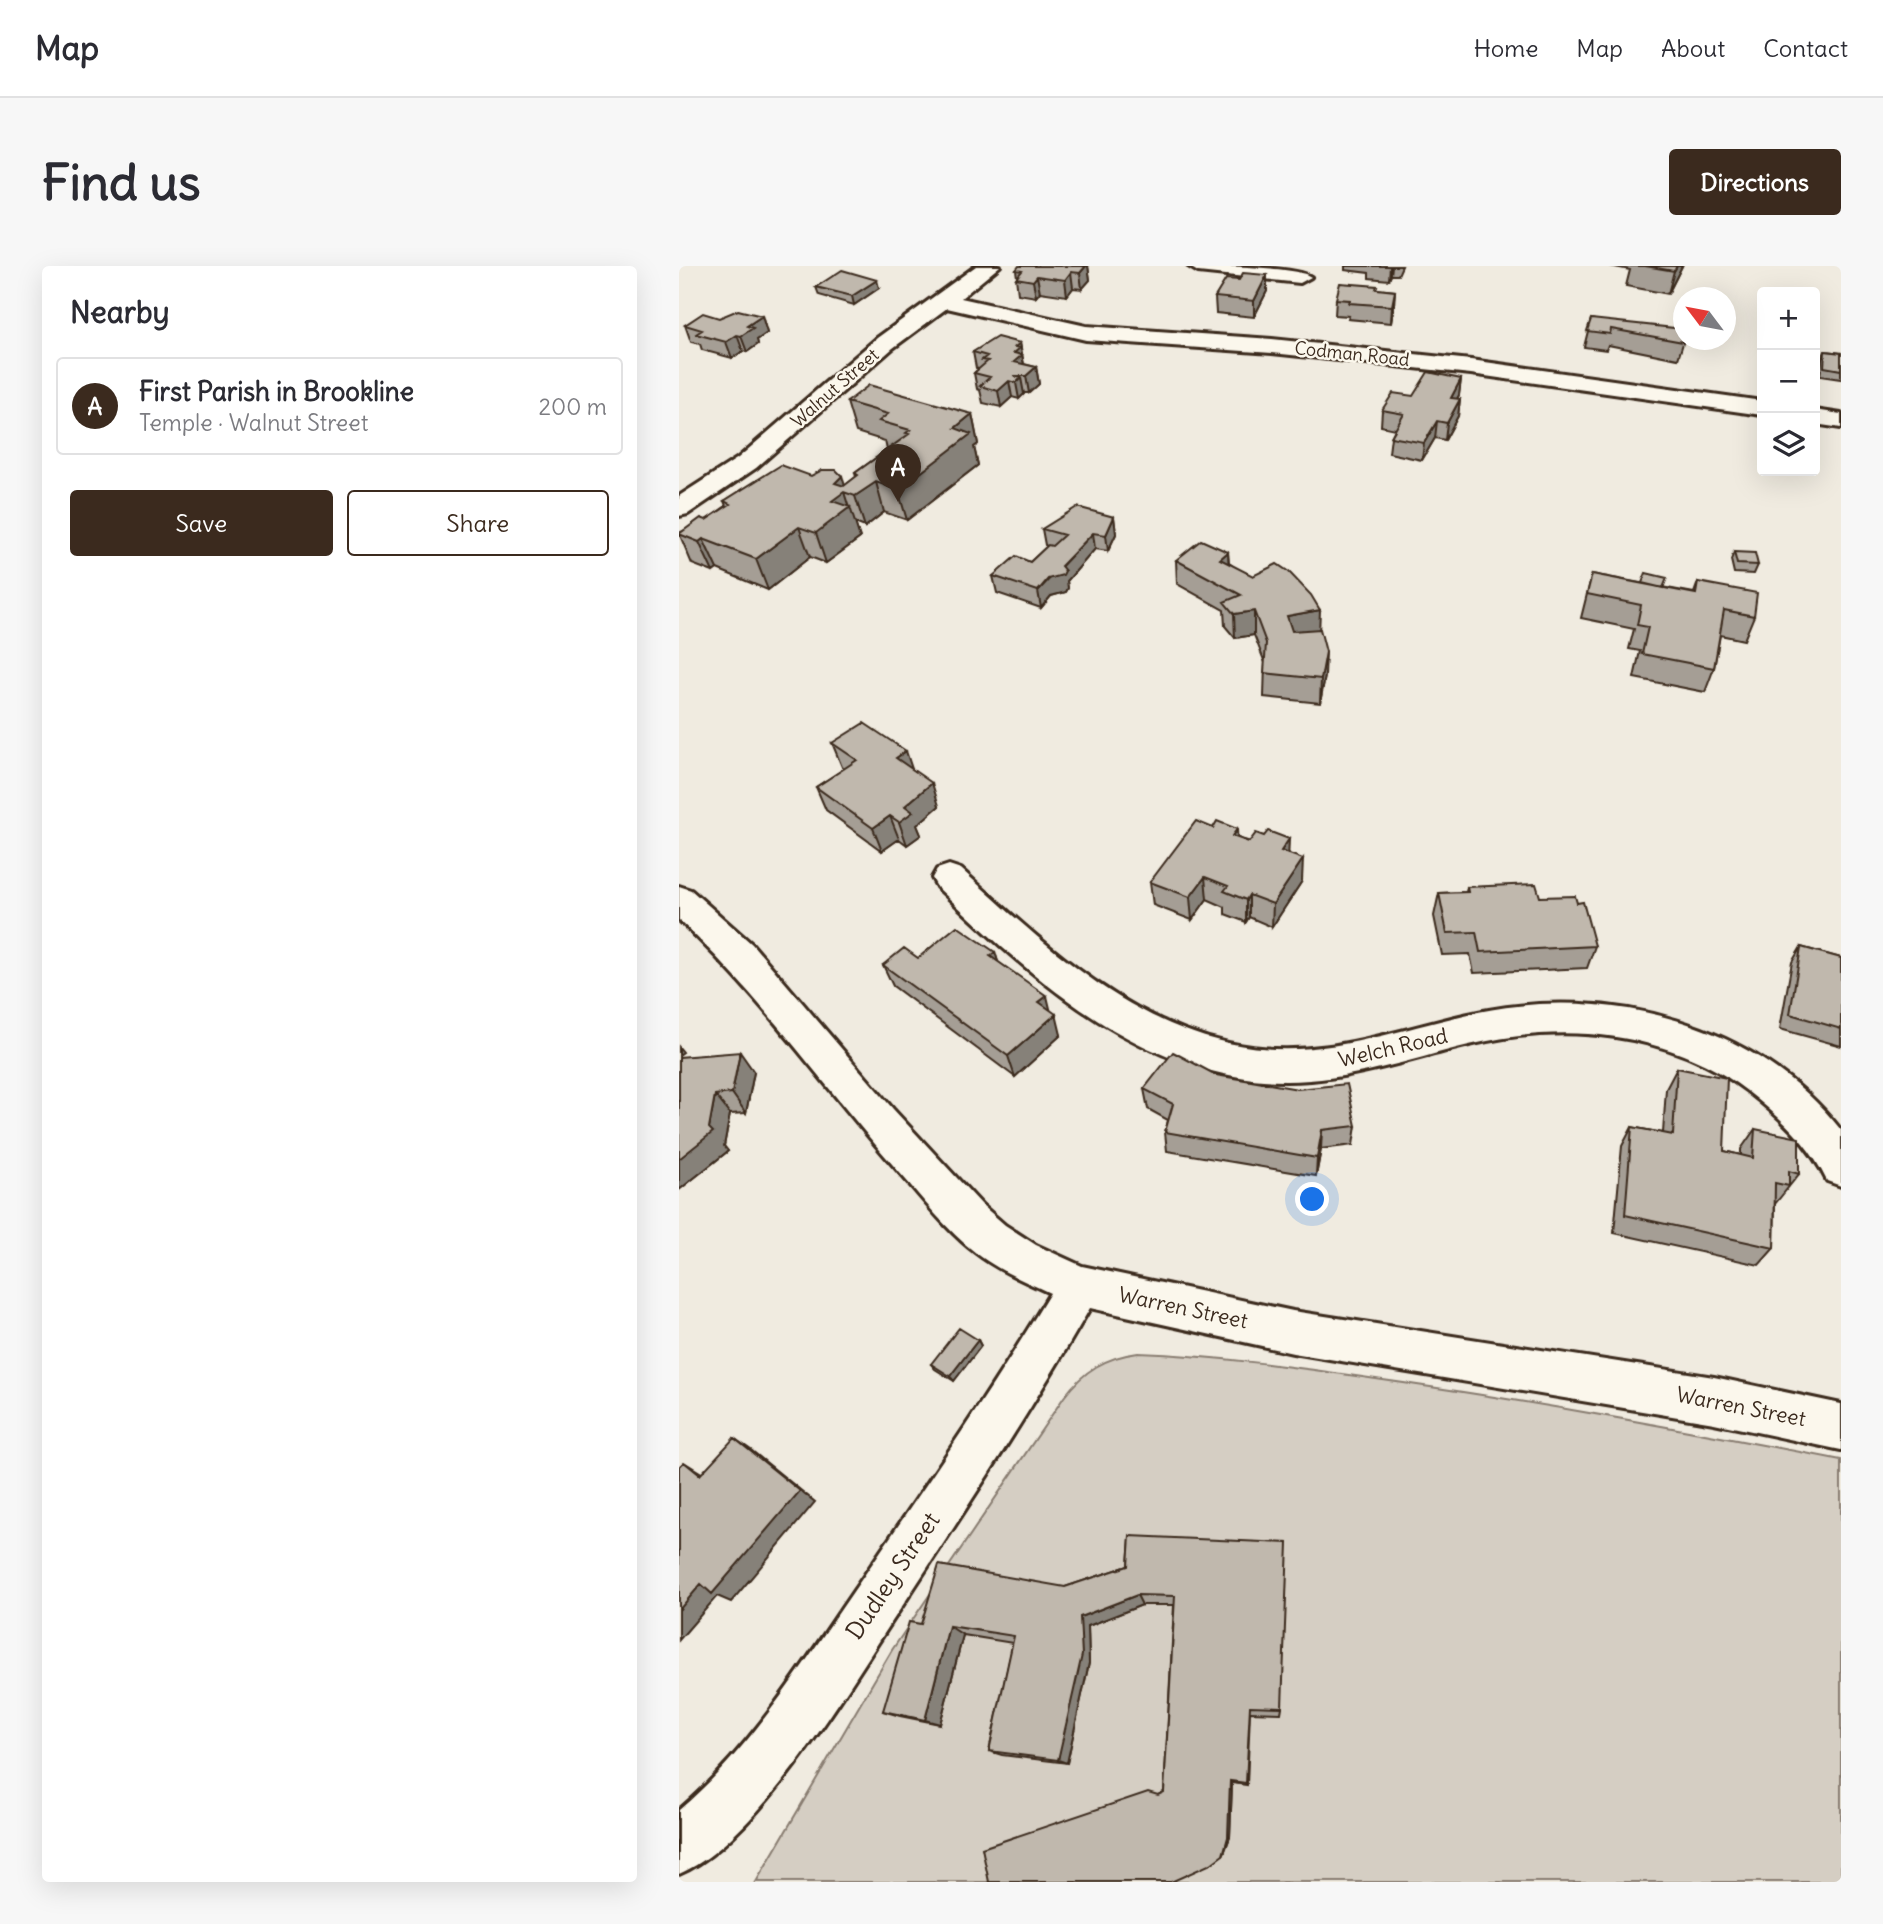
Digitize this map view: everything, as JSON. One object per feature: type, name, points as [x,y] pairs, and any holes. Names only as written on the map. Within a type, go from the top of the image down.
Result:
[{"type":"street","name":"Walnut Street","points":[[679,509],[747,463],[852,370],[990,266]]},
{"type":"street","points":[[1198,266],[1300,277]]},
{"type":"street","name":"Codman Road","points":[[942,300],[1086,333],[1272,345],[1433,362],[1757,407]]},
{"type":"street","points":[[1820,418],[1841,421]]},
{"type":"street","name":"Welch Road","points":[[949,877],[1039,961],[1090,999],[1150,1033],[1176,1044],[1226,1059],[1291,1065],[1390,1052],[1469,1030],[1520,1021],[1586,1018],[1655,1028],[1723,1055],[1762,1080],[1817,1132],[1841,1168]]},
{"type":"street","name":"Warren Street","points":[[679,899],[739,954],[879,1121],[967,1218],[990,1239],[1021,1259],[1079,1285],[1293,1332],[1714,1400],[1841,1427]]},
{"type":"street","name":"Dudley Street","points":[[679,1846],[736,1791],[791,1724],[1028,1373],[1079,1285]]},
{"type":"shaded area","points":[[1138,1353],[1316,1370],[1609,1416],[1841,1460],[1841,1882],[756,1882],[892,1650],[1064,1397],[1079,1380],[1096,1367],[1116,1358]]},
{"type":"building","points":[[1019,266],[1086,266],[1080,273],[1071,272],[1065,280],[1037,276],[1033,281],[1016,278],[1022,271],[1016,270]]},
{"type":"building","points":[[1645,266],[1677,266],[1674,271]]},
{"type":"building","points":[[842,270],[877,280],[852,296],[816,287]]},
{"type":"building","points":[[1243,273],[1267,275],[1254,301],[1215,297],[1226,279],[1239,280]]},
{"type":"building","points":[[1340,283],[1377,286],[1376,289],[1395,291],[1392,306],[1349,303],[1350,300],[1336,299]]},
{"type":"building","points":[[738,310],[762,316],[747,326],[753,328],[726,342],[696,334],[702,330],[685,325],[703,313],[719,318]]},
{"type":"building","points":[[1591,319],[1673,328],[1673,340],[1611,329],[1610,334],[1587,331]]},
{"type":"building","points":[[997,337],[1020,343],[1015,347],[1020,348],[1014,353],[1022,355],[1014,362],[1036,367],[1026,376],[1014,376],[1021,378],[1016,383],[1009,381],[998,391],[980,386],[990,377],[974,373],[988,361],[982,360],[987,356],[973,352]]},
{"type":"building","points":[[1825,351],[1841,353],[1841,370],[1824,367]]},
{"type":"building","points":[[1428,372],[1461,379],[1451,398],[1460,399],[1447,423],[1437,421],[1424,443],[1391,437],[1404,414],[1382,410],[1393,393],[1413,396]]},
{"type":"building","points":[[869,385],[972,414],[955,428],[971,434],[898,490],[876,482],[855,496],[844,492],[832,501],[850,507],[816,533],[799,527],[756,559],[703,539],[699,542],[679,534],[701,518],[706,520],[730,504],[724,501],[781,465],[811,476],[822,470],[836,470],[842,476],[835,483],[844,486],[858,475],[855,473],[909,434],[906,433],[910,430],[879,421],[888,414],[847,402]]},
{"type":"building","points":[[1077,507],[1114,517],[1106,535],[1093,533],[1061,566],[1065,571],[1063,575],[1048,579],[1038,591],[993,576],[1016,556],[1030,562],[1048,545],[1052,546],[1064,535],[1042,529]]},
{"type":"building","points":[[1201,540],[1228,552],[1220,559],[1253,576],[1277,564],[1289,572],[1311,595],[1320,610],[1287,616],[1292,631],[1320,629],[1326,652],[1321,679],[1264,673],[1266,643],[1254,611],[1234,614],[1224,602],[1241,595],[1176,560]]},
{"type":"building","points":[[1734,552],[1755,553],[1758,565],[1737,564]]},
{"type":"building","points":[[1646,573],[1667,578],[1663,588],[1642,583]]},
{"type":"building","points":[[1592,574],[1696,594],[1698,582],[1757,593],[1754,616],[1724,610],[1714,668],[1642,654],[1648,627],[1637,625],[1641,605],[1587,594]]},
{"type":"building","points":[[864,723],[906,751],[896,758],[932,783],[905,806],[913,812],[899,822],[890,816],[873,828],[816,787],[857,760],[832,743]]},
{"type":"building","points":[[1196,821],[1213,828],[1217,821],[1237,829],[1232,836],[1249,842],[1256,833],[1264,836],[1268,831],[1289,839],[1281,851],[1303,859],[1273,904],[1249,895],[1246,900],[1224,891],[1228,886],[1205,877],[1190,897],[1150,882]]},
{"type":"building","points":[[1536,884],[1540,897],[1575,896],[1577,903],[1583,902],[1595,946],[1480,952],[1476,932],[1447,933],[1439,893],[1468,892],[1467,887]]},
{"type":"building","points":[[957,926],[995,952],[990,956],[1047,996],[1039,1002],[1056,1014],[1008,1056],[883,965],[904,948],[918,958]]},
{"type":"building","points":[[1801,947],[1841,958],[1841,1029],[1790,1014]]},
{"type":"building","points":[[740,1052],[732,1093],[715,1095],[709,1128],[713,1132],[679,1159],[679,1057]]},
{"type":"building","points":[[1173,1052],[1216,1075],[1298,1089],[1347,1084],[1356,1126],[1322,1130],[1317,1158],[1165,1132],[1173,1104],[1144,1089]]},
{"type":"building","points":[[1677,1068],[1727,1078],[1724,1151],[1753,1158],[1755,1129],[1799,1138],[1799,1174],[1789,1171],[1789,1186],[1775,1183],[1774,1248],[1625,1215],[1632,1127],[1673,1135]]},
{"type":"building","points":[[959,1328],[978,1340],[950,1376],[931,1364]]},
{"type":"building","points":[[734,1438],[800,1491],[712,1594],[701,1584],[679,1610],[679,1467],[684,1462],[700,1475]]},
{"type":"building","points":[[1130,1536],[1288,1543],[1282,1707],[1250,1706],[1246,1783],[1230,1781],[1228,1837],[1223,1855],[1211,1864],[1171,1882],[989,1882],[982,1848],[1148,1792],[1158,1795],[1164,1792],[1175,1596],[1137,1595],[1080,1617],[1082,1655],[1058,1760],[989,1751],[1014,1636],[949,1626],[925,1720],[883,1711],[909,1622],[921,1624],[939,1565],[1065,1587],[1128,1566]]},
{"type":"place","name":"First Parish in Brookline","points":[[898,502]]}]
